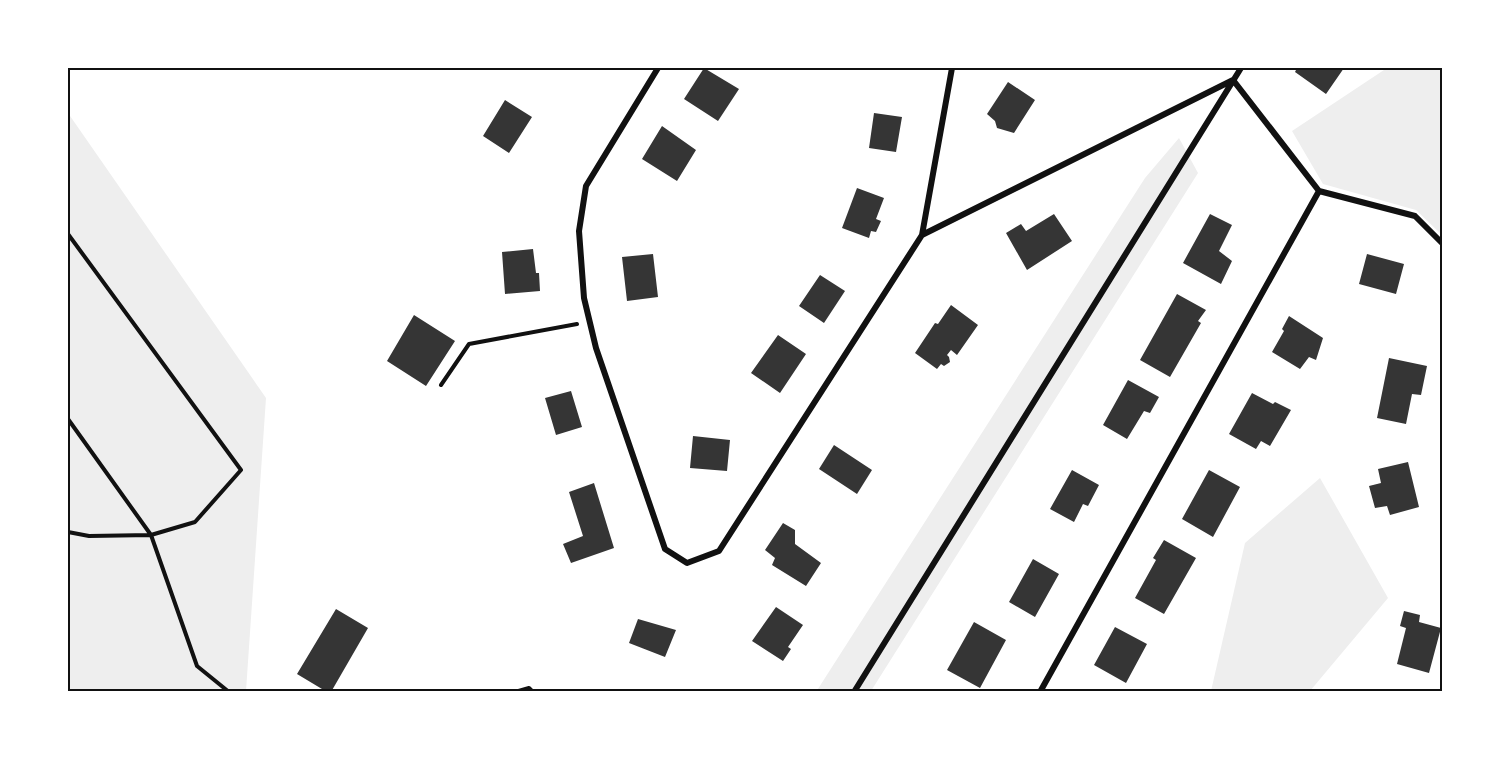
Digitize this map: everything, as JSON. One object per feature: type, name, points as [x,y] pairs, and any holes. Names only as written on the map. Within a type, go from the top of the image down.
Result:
[{"type":"street","points":[[658,68],[586,186],[579,231],[584,298],[596,348],[665,549],[687,563],[719,551],[922,235],[952,68]]},
{"type":"street","points":[[854,692],[1241,68]]},
{"type":"street","points":[[922,235],[1233,80]]},
{"type":"street","points":[[1233,80],[1319,192],[1415,216],[1443,243]]},
{"type":"street","points":[[1040,692],[1319,192]]},
{"type":"path","points":[[68,234],[241,470],[195,522],[152,535],[89,536],[68,532]]},
{"type":"path","points":[[441,385],[469,344],[589,321]]},
{"type":"path","points":[[68,419],[152,535],[196,666],[229,692]]},
{"type":"path","points":[[515,692],[530,688],[533,692]]},
{"type":"shaded area","points":[[1387,68],[1442,68],[1442,235],[1416,210],[1323,184],[1292,131]]},
{"type":"shaded area","points":[[68,113],[266,398],[246,691],[68,691]]},
{"type":"shaded area","points":[[1179,138],[1198,173],[871,691],[816,692],[1145,178]]},
{"type":"shaded area","points":[[1320,478],[1388,598],[1310,691],[1211,691],[1245,543]]},
{"type":"building","points":[[704,68],[739,89],[718,121],[684,99]]},
{"type":"building","points":[[1297,68],[1344,68],[1326,94],[1295,72]]},
{"type":"building","points":[[1008,82],[1035,100],[1014,133],[997,128],[995,121],[987,114]]},
{"type":"building","points":[[505,100],[532,117],[509,153],[483,136]]},
{"type":"building","points":[[874,113],[902,117],[896,152],[869,148]]},
{"type":"building","points":[[662,126],[696,150],[677,181],[642,159]]},
{"type":"building","points":[[857,188],[884,198],[876,219],[881,221],[876,232],[871,231],[869,238],[842,228]]},
{"type":"building","points":[[1054,214],[1072,241],[1027,270],[1006,233],[1021,224],[1026,231]]},
{"type":"building","points":[[1210,214],[1232,225],[1219,251],[1232,261],[1221,284],[1183,263]]},
{"type":"building","points":[[533,249],[536,273],[539,273],[540,291],[505,294],[502,252]]},
{"type":"building","points":[[653,254],[658,297],[627,301],[622,257]]},
{"type":"building","points":[[1367,254],[1404,264],[1396,294],[1359,284]]},
{"type":"building","points":[[820,275],[845,291],[824,323],[799,306]]},
{"type":"building","points":[[1177,294],[1206,310],[1198,321],[1201,323],[1170,377],[1140,360]]},
{"type":"building","points":[[951,305],[978,325],[957,355],[951,350],[947,355],[950,362],[944,366],[941,364],[937,369],[915,353],[935,323],[938,324]]},
{"type":"building","points":[[414,315],[455,341],[426,386],[387,361]]},
{"type":"building","points":[[1289,316],[1323,338],[1316,360],[1309,357],[1300,369],[1272,352],[1284,331],[1282,329]]},
{"type":"building","points":[[778,335],[806,354],[780,393],[751,373]]},
{"type":"building","points":[[1389,358],[1427,366],[1421,395],[1412,394],[1406,424],[1377,418]]},
{"type":"building","points":[[1128,380],[1159,397],[1150,413],[1144,411],[1127,439],[1103,425]]},
{"type":"building","points":[[571,391],[582,427],[556,435],[545,398]]},
{"type":"building","points":[[1252,393],[1291,410],[1270,446],[1261,441],[1256,449],[1229,434]]},
{"type":"building","points":[[693,436],[730,440],[727,471],[690,468]]},
{"type":"building","points":[[834,445],[872,470],[857,494],[819,469]]},
{"type":"building","points":[[1408,462],[1419,507],[1390,515],[1387,506],[1375,508],[1369,486],[1381,483],[1378,469]]},
{"type":"building","points":[[1072,470],[1099,485],[1088,506],[1083,504],[1074,522],[1050,509]]},
{"type":"building","points":[[1209,470],[1240,487],[1213,537],[1182,519]]},
{"type":"building","points":[[594,483],[614,548],[571,563],[563,544],[583,536],[569,492]]},
{"type":"building","points":[[783,523],[795,530],[795,544],[821,563],[806,586],[772,565],[775,558],[765,550]]},
{"type":"building","points":[[1164,540],[1196,558],[1164,614],[1135,598]]},
{"type":"building","points":[[1033,559],[1059,574],[1035,617],[1009,602]]},
{"type":"building","points":[[776,607],[803,625],[788,647],[791,649],[783,661],[752,641]]},
{"type":"building","points":[[336,609],[368,628],[331,692],[327,692],[297,674]]},
{"type":"building","points":[[1404,611],[1420,615],[1419,622],[1441,628],[1429,673],[1397,664],[1406,628],[1400,626]]},
{"type":"building","points":[[638,619],[676,630],[665,657],[629,643]]},
{"type":"building","points":[[974,622],[1006,640],[980,688],[947,670]]},
{"type":"building","points":[[1115,627],[1147,644],[1126,683],[1094,665]]}]
